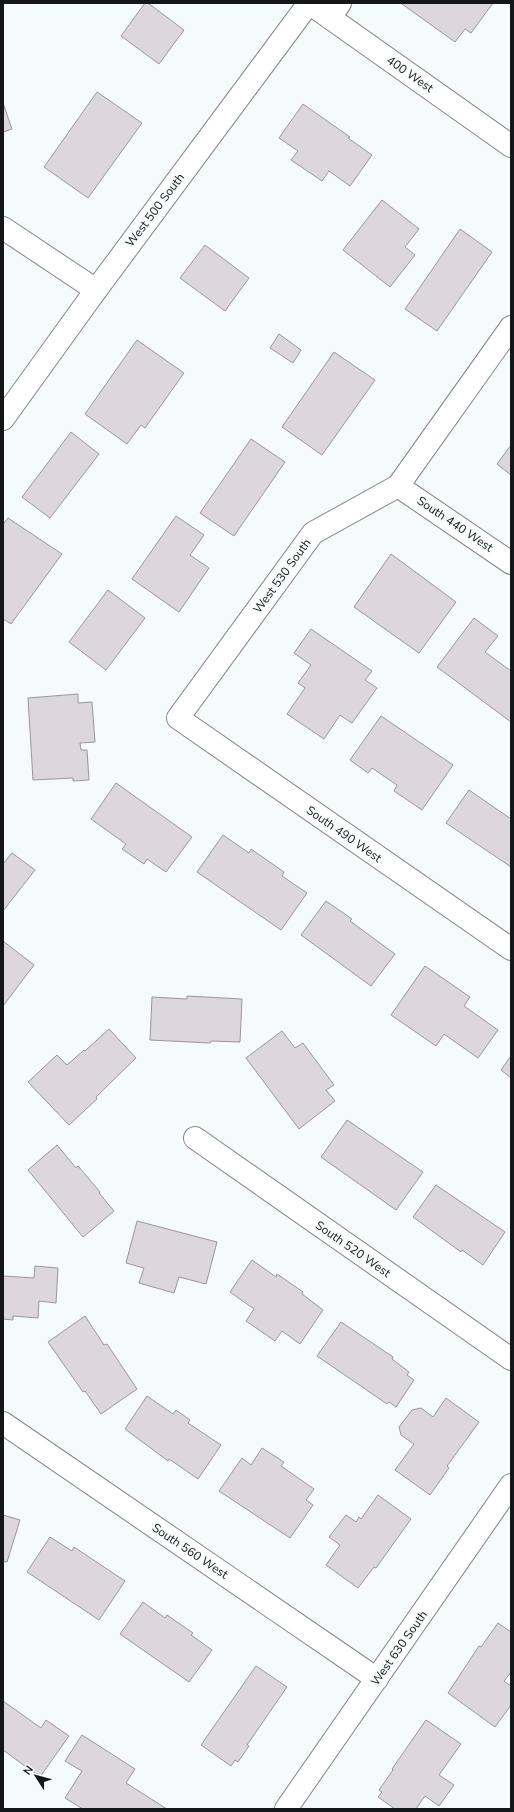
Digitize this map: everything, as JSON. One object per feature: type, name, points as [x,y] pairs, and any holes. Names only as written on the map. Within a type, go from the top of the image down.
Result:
[{"type":"street","name":"400 West","points":[[309,3],[335,10],[511,146]]},
{"type":"street","name":"West 500 South","points":[[3,419],[96,290],[309,3]]},
{"type":"street","points":[[3,228],[96,290]]},
{"type":"street","name":"West 530 South","points":[[178,718],[313,533],[398,486],[511,327]]},
{"type":"street","name":"South 440 West","points":[[398,486],[511,563]]},
{"type":"street","name":"South 490 West","points":[[178,718],[511,949]]},
{"type":"street","name":"South 520 West","points":[[194,1138],[511,1359]]},
{"type":"street","name":"South 560 West","points":[[3,1423],[377,1679]]},
{"type":"street","name":"West 630 South","points":[[286,1809],[511,1486]]},
{"type":"building","points":[[145,3],[148,3],[184,30],[159,64],[121,36]]},
{"type":"building","points":[[493,3],[471,33],[465,29],[455,42],[402,4]]},
{"type":"building","points":[[97,92],[142,123],[88,198],[44,167]]},
{"type":"building","points":[[3,103],[12,129],[3,132]]},
{"type":"building","points":[[303,104],[350,137],[348,138],[372,155],[350,186],[329,171],[322,181],[291,160],[298,151],[279,138]]},
{"type":"building","points":[[382,200],[419,229],[405,247],[415,255],[390,287],[343,250]]},
{"type":"building","points":[[460,229],[492,252],[437,331],[405,309]]},
{"type":"building","points":[[205,245],[249,278],[225,311],[180,278]]},
{"type":"building","points":[[279,334],[301,350],[293,363],[270,348]]},
{"type":"building","points":[[137,340],[184,373],[145,428],[141,425],[127,444],[85,414]]},
{"type":"building","points":[[334,352],[375,380],[322,455],[282,427]]},
{"type":"building","points":[[71,432],[99,454],[50,518],[22,497]]},
{"type":"building","points":[[251,439],[285,462],[234,536],[200,513]]},
{"type":"building","points":[[511,445],[511,475],[497,464]]},
{"type":"building","points":[[176,516],[204,535],[190,555],[209,568],[179,612],[132,579]]},
{"type":"building","points":[[8,518],[62,554],[11,624],[3,619],[3,524]]},
{"type":"building","points":[[391,554],[456,602],[419,653],[354,607]]},
{"type":"building","points":[[108,590],[145,618],[106,670],[69,642]]},
{"type":"building","points":[[474,618],[498,636],[485,652],[511,671],[511,722],[437,667]]},
{"type":"building","points":[[311,629],[372,671],[365,680],[377,688],[352,723],[340,715],[324,739],[287,714],[305,688],[298,683],[311,665],[294,653]]},
{"type":"building","points":[[78,694],[78,703],[92,702],[95,742],[80,743],[81,750],[87,750],[89,780],[73,781],[73,778],[33,780],[28,698]]},
{"type":"building","points":[[381,716],[453,765],[422,810],[394,791],[397,785],[372,768],[368,773],[350,760]]},
{"type":"building","points":[[116,783],[192,837],[166,872],[147,859],[144,864],[122,849],[126,844],[91,819]]},
{"type":"building","points":[[469,790],[511,819],[511,867],[446,823]]},
{"type":"building","points":[[223,835],[249,853],[251,849],[284,872],[282,876],[307,893],[281,930],[197,872]]},
{"type":"building","points":[[12,853],[35,870],[3,911],[3,864]]},
{"type":"building","points":[[326,901],[352,919],[350,921],[395,954],[371,986],[301,935]]},
{"type":"building","points":[[3,941],[34,965],[3,1006]]},
{"type":"building","points":[[425,966],[470,997],[464,1006],[498,1030],[478,1058],[444,1034],[436,1046],[391,1015]]},
{"type":"building","points":[[187,996],[242,999],[240,1042],[211,1041],[210,1043],[150,1040],[152,997],[187,999]]},
{"type":"building","points":[[109,1029],[136,1058],[96,1097],[97,1099],[69,1125],[28,1082],[57,1055],[67,1065]]},
{"type":"building","points":[[282,1031],[295,1048],[303,1043],[334,1085],[326,1090],[335,1101],[299,1129],[246,1058]]},
{"type":"building","points":[[511,1056],[511,1078],[501,1070]]},
{"type":"building","points":[[347,1120],[423,1172],[396,1210],[321,1157]]},
{"type":"building","points":[[57,1145],[76,1168],[78,1166],[114,1211],[83,1237],[28,1170]]},
{"type":"building","points":[[436,1185],[505,1232],[483,1265],[462,1250],[461,1252],[413,1217]]},
{"type":"building","points":[[137,1221],[217,1242],[206,1284],[179,1277],[174,1293],[139,1283],[144,1268],[126,1263]]},
{"type":"building","points":[[252,1260],[276,1277],[277,1274],[303,1292],[302,1294],[323,1310],[300,1344],[282,1331],[275,1341],[246,1321],[254,1309],[230,1292]]},
{"type":"building","points":[[35,1266],[58,1268],[56,1303],[39,1301],[38,1318],[13,1316],[13,1320],[3,1319],[3,1276],[34,1278]]},
{"type":"building","points":[[85,1316],[104,1345],[107,1344],[137,1389],[101,1414],[85,1391],[83,1392],[48,1342]]},
{"type":"building","points":[[341,1322],[393,1357],[392,1359],[409,1372],[407,1375],[414,1380],[396,1407],[389,1402],[387,1404],[317,1356]]},
{"type":"building","points":[[147,1396],[173,1414],[176,1410],[190,1420],[188,1423],[221,1445],[198,1479],[169,1459],[168,1461],[125,1429]]},
{"type":"building","points":[[446,1398],[479,1422],[447,1466],[449,1468],[430,1495],[395,1470],[414,1444],[401,1435],[399,1427],[412,1410],[421,1408],[433,1417]]},
{"type":"building","points":[[262,1448],[284,1462],[281,1466],[314,1489],[306,1500],[313,1505],[290,1538],[219,1491],[242,1458],[251,1465]]},
{"type":"building","points":[[378,1495],[411,1519],[376,1568],[374,1567],[358,1588],[326,1565],[340,1545],[329,1537],[346,1515],[356,1522],[359,1517],[361,1519]]},
{"type":"building","points":[[3,1515],[20,1520],[7,1562],[3,1561]]},
{"type":"building","points":[[50,1537],[72,1551],[74,1547],[125,1581],[99,1620],[27,1572]]},
{"type":"building","points":[[143,1602],[165,1618],[167,1615],[193,1633],[191,1635],[212,1650],[189,1682],[120,1634]]},
{"type":"building","points":[[498,1623],[511,1632],[511,1672],[504,1681],[511,1686],[511,1705],[495,1727],[448,1693],[479,1646],[481,1647]]},
{"type":"building","points":[[256,1666],[287,1687],[247,1745],[249,1746],[238,1762],[235,1760],[231,1766],[201,1745]]},
{"type":"building","points":[[3,1701],[41,1728],[46,1720],[69,1736],[40,1777],[3,1750]]},
{"type":"building","points":[[426,1720],[461,1744],[439,1775],[454,1785],[439,1806],[425,1796],[416,1809],[395,1809],[378,1797],[382,1792],[379,1790]]},
{"type":"building","points":[[82,1735],[135,1769],[126,1783],[167,1809],[83,1809],[65,1798],[82,1771],[65,1761]]}]
